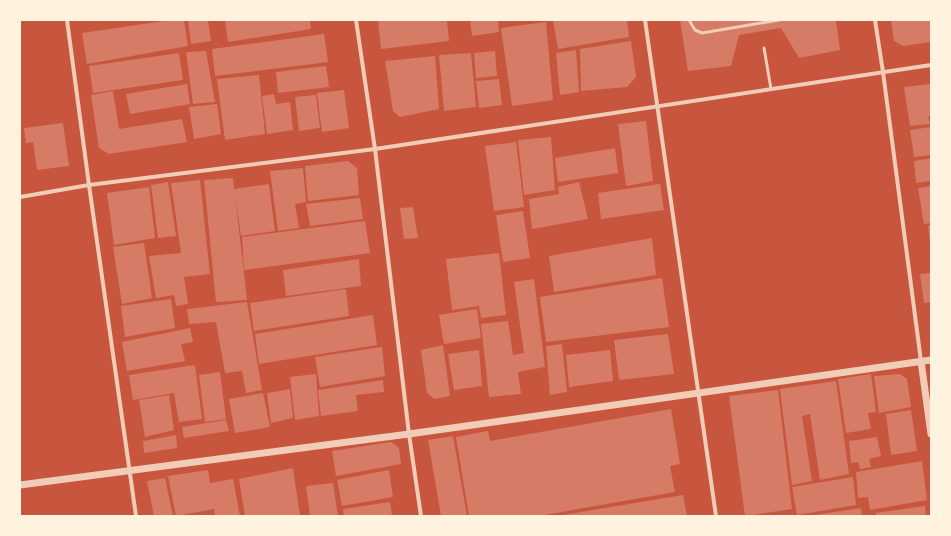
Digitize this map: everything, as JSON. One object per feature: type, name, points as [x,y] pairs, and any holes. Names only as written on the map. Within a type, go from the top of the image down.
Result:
[{"type":"street","points":[[67,20],[136,516]]},
{"type":"street","points":[[356,20],[375,149],[409,434],[421,516]]},
{"type":"street","points":[[645,20],[716,516]]},
{"type":"street","points":[[875,20],[931,434]]},
{"type":"street","points":[[20,197],[89,185],[375,149],[931,65]]},
{"type":"street","points":[[20,485],[409,434],[931,360]]},
{"type":"lane","points":[[689,20],[694,30],[702,33],[779,20]]},
{"type":"lane","points":[[764,48],[771,89]]},
{"type":"building","points":[[171,20],[184,20],[188,46],[87,64],[82,33]]},
{"type":"building","points":[[188,20],[208,20],[211,41],[191,44]]},
{"type":"building","points":[[225,20],[310,20],[311,29],[228,42]]},
{"type":"building","points":[[378,20],[447,20],[449,41],[381,49]]},
{"type":"building","points":[[470,20],[498,20],[499,32],[472,36]]},
{"type":"building","points":[[553,20],[627,20],[629,37],[558,49]]},
{"type":"building","points":[[680,20],[836,20],[840,50],[799,58],[781,28],[739,35],[731,66],[688,71]]},
{"type":"building","points":[[891,20],[931,20],[931,42],[903,46],[894,41]]},
{"type":"building","points":[[546,22],[553,100],[512,106],[501,28]]},
{"type":"building","points":[[324,34],[328,62],[215,76],[212,49]]},
{"type":"building","points":[[631,41],[636,77],[627,87],[581,91],[580,49]]},
{"type":"building","points":[[576,50],[579,92],[560,95],[556,53]]},
{"type":"building","points":[[206,51],[215,102],[193,104],[186,52]]},
{"type":"building","points":[[495,51],[497,76],[476,78],[474,53]]},
{"type":"building","points":[[179,53],[183,80],[93,93],[89,66]]},
{"type":"building","points":[[471,53],[476,107],[444,111],[439,55]]},
{"type":"building","points":[[435,56],[439,109],[400,117],[393,111],[385,61]]},
{"type":"building","points":[[326,66],[329,87],[278,93],[276,72]]},
{"type":"building","points":[[259,75],[265,134],[225,140],[217,79]]},
{"type":"building","points":[[499,79],[502,105],[479,108],[476,81]]},
{"type":"building","points":[[187,84],[190,104],[130,114],[126,94]]},
{"type":"building","points":[[931,84],[931,116],[928,116],[930,124],[910,126],[904,87]]},
{"type":"building","points":[[344,90],[349,128],[322,132],[317,93]]},
{"type":"building","points":[[113,91],[119,129],[182,119],[187,142],[109,154],[99,148],[91,95]]},
{"type":"building","points":[[274,94],[276,104],[290,102],[293,130],[267,134],[262,96]]},
{"type":"building","points":[[316,95],[320,128],[299,131],[295,97]]},
{"type":"building","points":[[217,104],[221,134],[194,139],[189,107]]},
{"type":"building","points":[[646,121],[653,181],[626,186],[618,124]]},
{"type":"building","points":[[63,123],[69,166],[37,170],[33,142],[26,143],[24,128]]},
{"type":"building","points":[[931,127],[931,155],[914,157],[910,130]]},
{"type":"building","points":[[551,137],[555,190],[524,195],[518,140]]},
{"type":"building","points":[[516,142],[524,207],[494,211],[485,146]]},
{"type":"building","points":[[615,148],[618,173],[558,182],[555,158]]},
{"type":"building","points":[[931,158],[931,181],[916,183],[914,161]]},
{"type":"building","points":[[348,161],[357,168],[359,195],[308,201],[305,166]]},
{"type":"building","points":[[303,168],[306,202],[295,204],[299,228],[278,231],[270,171]]},
{"type":"building","points":[[233,178],[234,189],[269,184],[275,231],[241,236],[235,195],[247,300],[216,302],[204,180]]},
{"type":"building","points":[[200,180],[210,274],[184,277],[188,304],[176,306],[174,295],[156,298],[149,256],[181,253],[171,183]]},
{"type":"building","points":[[168,182],[176,236],[158,238],[151,185]]},
{"type":"building","points":[[579,182],[588,219],[532,229],[529,199],[559,194],[558,187]]},
{"type":"building","points":[[660,184],[664,210],[601,219],[598,193]]},
{"type":"building","points":[[931,186],[931,223],[924,224],[918,188]]},
{"type":"building","points":[[149,187],[155,238],[114,245],[107,193]]},
{"type":"building","points":[[360,198],[363,219],[310,226],[306,204]]},
{"type":"building","points":[[413,207],[418,238],[404,239],[400,208]]},
{"type":"building","points":[[523,211],[530,258],[503,262],[496,215]]},
{"type":"building","points":[[365,221],[370,253],[244,270],[242,237]]},
{"type":"building","points":[[931,225],[931,240],[930,241],[928,226]]},
{"type":"building","points":[[652,238],[656,275],[554,292],[549,256]]},
{"type":"building","points":[[144,243],[152,298],[122,304],[113,247]]},
{"type":"building","points":[[499,253],[506,315],[481,318],[479,306],[452,310],[446,259]]},
{"type":"building","points":[[359,259],[361,286],[286,296],[283,270]]},
{"type":"building","points":[[931,273],[931,302],[924,303],[920,274]]},
{"type":"building","points":[[662,278],[669,327],[546,342],[540,297]]},
{"type":"building","points":[[534,279],[545,367],[518,372],[521,394],[489,397],[481,324],[508,321],[513,355],[524,353],[514,282]]},
{"type":"building","points":[[346,289],[349,316],[254,331],[250,303]]},
{"type":"building","points":[[171,299],[175,328],[125,337],[121,306]]},
{"type":"building","points":[[247,302],[262,390],[246,393],[242,371],[225,373],[216,322],[189,324],[187,309]]},
{"type":"building","points":[[477,309],[481,338],[444,344],[439,315]]},
{"type":"building","points":[[373,315],[377,345],[259,364],[255,334]]},
{"type":"building","points":[[190,328],[193,342],[181,344],[185,361],[127,371],[122,342]]},
{"type":"building","points":[[668,334],[674,374],[619,380],[614,340]]},
{"type":"building","points":[[562,344],[567,392],[550,395],[546,346]]},
{"type":"building","points":[[443,345],[450,396],[434,399],[427,393],[421,350]]},
{"type":"building","points":[[382,347],[385,376],[320,387],[315,357]]},
{"type":"building","points":[[479,350],[482,386],[454,390],[448,354]]},
{"type":"building","points":[[610,350],[613,381],[569,387],[566,355]]},
{"type":"building","points":[[195,365],[202,419],[179,422],[174,393],[133,400],[129,375]]},
{"type":"building","points":[[220,372],[226,419],[205,422],[199,375]]},
{"type":"building","points":[[316,374],[319,416],[295,420],[290,377]]},
{"type":"building","points":[[871,374],[876,412],[868,413],[871,429],[846,433],[838,379]]},
{"type":"building","points":[[900,374],[907,379],[911,407],[879,413],[874,376]]},
{"type":"building","points":[[383,380],[384,392],[356,395],[358,411],[321,416],[318,390]]},
{"type":"building","points":[[836,381],[849,474],[820,480],[810,414],[802,416],[812,481],[792,485],[780,389]]},
{"type":"building","points":[[290,389],[293,418],[271,423],[267,393]]},
{"type":"building","points":[[778,390],[792,509],[745,516],[729,396]]},
{"type":"building","points":[[263,393],[270,427],[235,433],[229,399]]},
{"type":"building","points":[[169,395],[174,430],[145,437],[139,400]]},
{"type":"building","points":[[671,409],[680,464],[670,466],[675,492],[544,516],[469,516],[456,437],[488,431],[490,441]]},
{"type":"building","points":[[911,410],[917,451],[891,455],[886,414]]},
{"type":"building","points":[[226,420],[229,431],[184,438],[182,427]]},
{"type":"building","points":[[176,435],[177,448],[144,453],[143,441]]},
{"type":"building","points":[[453,436],[467,516],[441,516],[428,440]]},
{"type":"building","points":[[877,437],[881,456],[869,459],[871,467],[860,469],[858,462],[851,463],[849,441]]},
{"type":"building","points":[[391,442],[399,448],[401,464],[336,476],[332,451]]},
{"type":"building","points":[[922,461],[927,500],[870,510],[868,497],[858,498],[856,472]]},
{"type":"building","points":[[293,468],[300,516],[245,516],[239,479]]},
{"type":"building","points":[[208,470],[210,483],[233,479],[240,516],[215,516],[214,509],[176,516],[168,476]]},
{"type":"building","points":[[389,470],[393,497],[342,506],[337,480]]},
{"type":"building","points":[[853,477],[856,505],[797,515],[792,487]]},
{"type":"building","points":[[165,478],[173,516],[154,516],[147,481]]},
{"type":"building","points":[[333,483],[338,516],[310,516],[306,486]]},
{"type":"building","points":[[683,495],[687,516],[563,516],[563,515]]},
{"type":"building","points":[[390,502],[392,516],[344,516],[343,509]]},
{"type":"building","points":[[925,506],[926,516],[876,516],[876,513]]},
{"type":"building","points":[[861,508],[862,516],[815,516],[815,515]]}]
